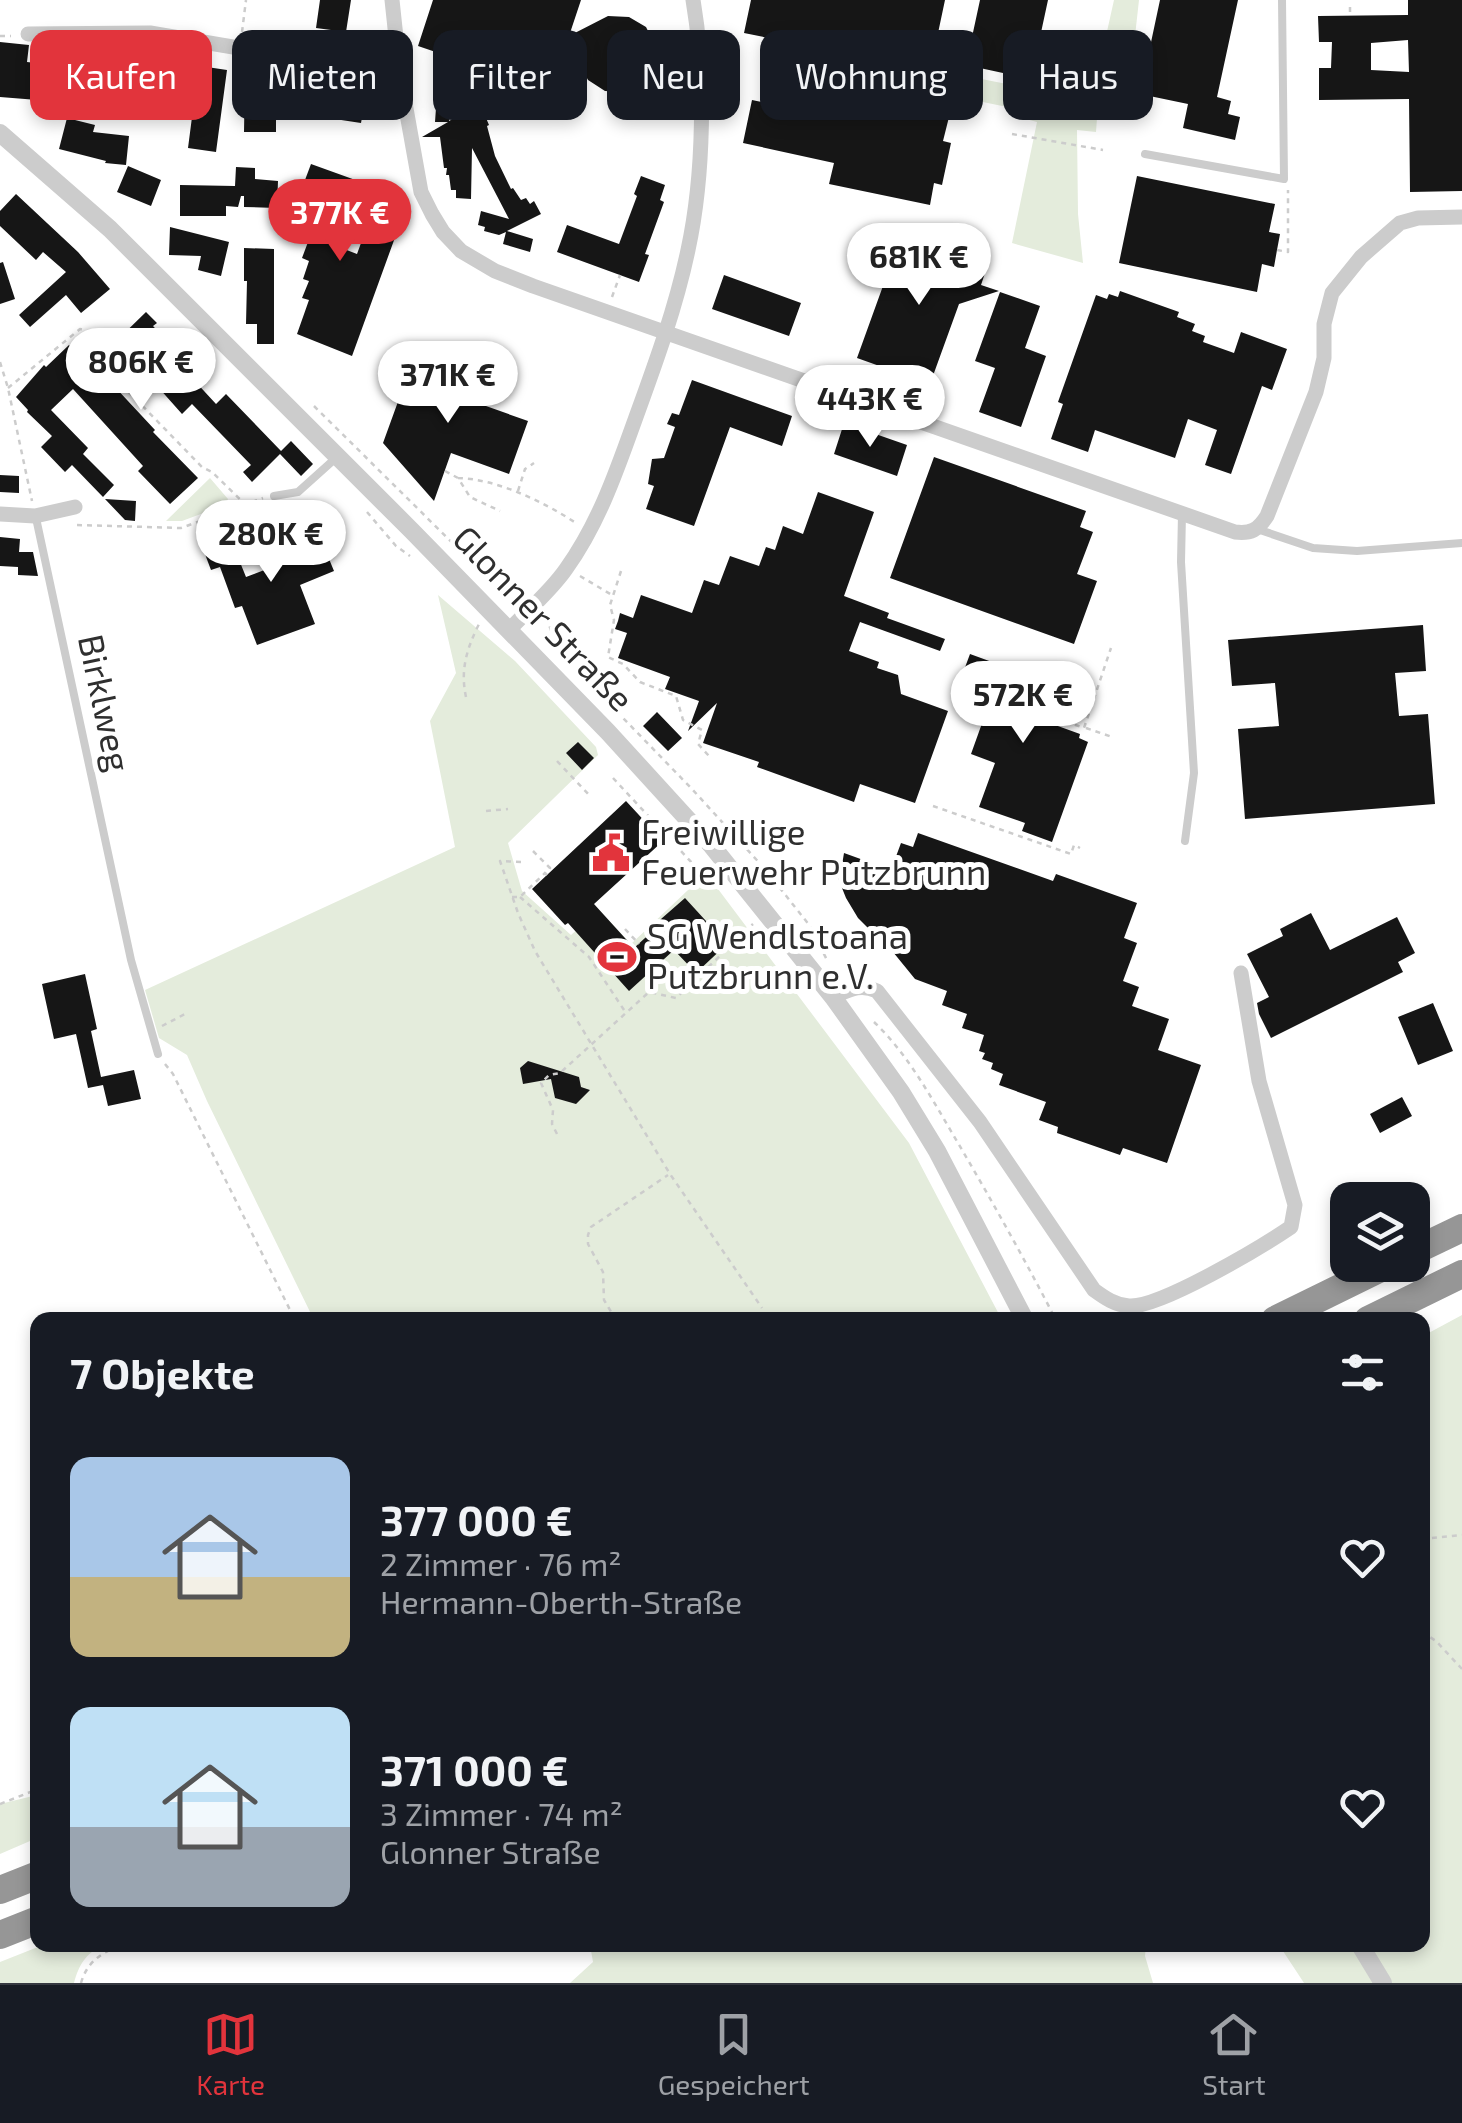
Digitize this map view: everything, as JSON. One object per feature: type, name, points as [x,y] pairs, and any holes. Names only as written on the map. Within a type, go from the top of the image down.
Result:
[{"type":"highway","points":[[1430,1243],[1462,1228]]},
{"type":"highway","points":[[1384,1312],[1462,1274]]},
{"type":"highway","points":[[1291,1312],[1352,1282]]},
{"type":"highway","points":[[0,1890],[30,1878]]},
{"type":"highway","points":[[0,1935],[30,1923]]},
{"type":"street","points":[[392,0],[395,30]]},
{"type":"street","points":[[509,630],[567,568],[589,531],[616,475],[666,333],[694,223],[699,162],[699,77],[692,0]]},
{"type":"street","points":[[28,34],[150,33],[232,47]]},
{"type":"street","points":[[408,120],[421,192],[443,232],[462,251],[495,271],[1247,534],[1267,516],[1316,392],[1324,358],[1324,324],[1332,294],[1362,257],[1400,223],[1418,218],[1462,217]]},
{"type":"street","name":"Glonner Straße","points":[[0,133],[110,229],[509,630],[712,846],[833,997],[901,1092],[1020,1312]]},
{"type":"street","points":[[0,514],[35,516],[75,507]]},
{"type":"street","points":[[833,997],[857,986],[877,991],[980,1122],[1094,1290],[1112,1302],[1131,1306],[1155,1302],[1292,1226],[1295,1204],[1259,1081],[1241,972]]},
{"type":"street","points":[[1364,1952],[1384,1983]]},
{"type":"lane","points":[[1145,154],[1284,179],[1282,0]]},
{"type":"lane","points":[[274,496],[298,492],[337,457]]},
{"type":"lane","points":[[1182,514],[1181,562],[1194,774],[1185,841]]},
{"type":"lane","name":"Birklweg","points":[[35,516],[131,960],[158,1054]]},
{"type":"lane","points":[[1257,529],[1313,548],[1357,551],[1462,543]]},
{"type":"path","points":[[242,30],[246,0]]},
{"type":"path","points":[[1350,8],[1350,16]]},
{"type":"path","points":[[1012,134],[1103,150]]},
{"type":"path","points":[[1277,250],[1288,252],[1288,188],[1284,179]]},
{"type":"path","points":[[615,290],[620,275]]},
{"type":"path","points":[[8,388],[80,329],[105,336],[123,386],[202,467],[245,504]]},
{"type":"path","points":[[0,362],[35,516]]},
{"type":"path","points":[[308,401],[498,587],[514,591],[549,625],[559,652],[764,868],[810,926],[826,959]]},
{"type":"path","points":[[518,493],[525,470],[534,462]]},
{"type":"path","points":[[445,471],[550,506],[589,531]]},
{"type":"path","points":[[458,478],[470,497],[500,510]]},
{"type":"path","points":[[83,526],[181,528],[274,496]]},
{"type":"path","points":[[622,571],[610,605],[614,620],[608,657],[623,664],[640,682],[676,696],[683,720],[702,730],[698,744],[709,756]]},
{"type":"path","points":[[585,579],[613,596]]},
{"type":"path","points":[[466,696],[462,680],[470,642],[480,622]]},
{"type":"path","points":[[1084,728],[1111,648]]},
{"type":"path","points":[[1056,718],[1112,737]]},
{"type":"path","points":[[556,761],[592,797]]},
{"type":"path","points":[[613,778],[693,864]]},
{"type":"path","points":[[933,806],[1071,854],[1074,845],[1080,848]]},
{"type":"path","points":[[486,811],[508,808]]},
{"type":"path","points":[[520,897],[550,868],[533,850]]},
{"type":"path","points":[[520,862],[500,862],[535,951],[670,1174],[762,1308]]},
{"type":"path","points":[[512,897],[520,897],[589,957],[626,1013]]},
{"type":"path","points":[[649,992],[676,998],[753,924]]},
{"type":"path","points":[[625,929],[639,944]]},
{"type":"path","points":[[556,1134],[553,1110],[541,1082],[560,1073],[649,992],[658,964]]},
{"type":"path","points":[[151,1030],[185,1014]]},
{"type":"path","points":[[876,1024],[890,1038],[938,1109],[1052,1312]]},
{"type":"path","points":[[173,1074],[291,1312]]},
{"type":"path","points":[[611,1312],[604,1300],[603,1272],[588,1244],[590,1227],[670,1174]]},
{"type":"path","points":[[1430,1539],[1462,1534]]},
{"type":"path","points":[[1430,1638],[1462,1670]]},
{"type":"path","points":[[0,1804],[30,1792]]},
{"type":"path","points":[[81,1983],[85,1970],[104,1952]]},
{"type":"green space","points":[[1114,0],[1139,0],[1136,30],[1107,30]]},
{"type":"green space","points":[[983,79],[1003,83],[1003,106],[983,102]]},
{"type":"green space","points":[[1030,120],[1097,120],[1096,132],[1077,130],[1083,263],[1012,243],[1037,122]]},
{"type":"green space","points":[[210,478],[228,499],[225,505],[182,521],[166,521]]},
{"type":"green space","points":[[438,595],[515,661],[596,747],[598,755],[508,843],[522,891],[571,935],[599,910],[631,944],[706,873],[909,1143],[998,1312],[310,1312],[187,1055],[159,1038],[145,990],[455,847],[430,721],[456,673]]},
{"type":"green space","points":[[1462,1315],[1462,1983],[1304,1983],[1284,1952],[1430,1952],[1430,1332]]},
{"type":"green space","points":[[30,1797],[30,1841],[0,1854],[0,1804]]},
{"type":"green space","points":[[30,1950],[92,1952],[74,1983],[0,1983],[0,1962]]},
{"type":"green space","points":[[591,1952],[1145,1952],[1153,1983],[570,1983],[593,1962]]},
{"type":"building","points":[[320,0],[351,0],[346,30],[316,28]]},
{"type":"building","points":[[433,0],[581,0],[571,30],[433,30],[433,51],[418,46]]},
{"type":"building","points":[[751,0],[945,0],[939,30],[760,30],[760,36],[744,33]]},
{"type":"building","points":[[980,0],[1048,0],[1042,30],[1003,30],[1003,73],[983,69],[983,30],[974,30]]},
{"type":"building","points":[[1160,0],[1238,0],[1217,97],[1231,101],[1228,114],[1240,117],[1235,140],[1183,128],[1188,104],[1153,97],[1153,33]]},
{"type":"building","points":[[1408,0],[1462,0],[1462,191],[1410,192],[1409,99],[1319,100],[1319,68],[1331,68],[1332,42],[1319,42],[1318,16],[1408,15]],"holes":[[[1408,40],[1409,72],[1371,70],[1371,43]]]},
{"type":"building","points":[[608,16],[629,17],[646,27],[648,30],[607,30],[607,91],[588,80],[587,30],[581,30]]},
{"type":"building","points":[[0,42],[29,45],[30,99],[0,97]]},
{"type":"building","points":[[212,68],[227,70],[216,152],[188,148],[192,120],[212,120]]},
{"type":"building","points":[[752,100],[760,102],[760,120],[948,120],[943,141],[951,143],[942,185],[934,183],[930,205],[829,184],[834,163],[743,143]]},
{"type":"building","points":[[66,120],[95,125],[93,132],[129,136],[126,165],[59,149]]},
{"type":"building","points":[[244,120],[276,120],[276,132],[244,132]]},
{"type":"building","points":[[435,120],[487,120],[495,156],[511,189],[521,200],[526,198],[530,204],[534,201],[541,214],[507,231],[533,239],[530,252],[503,244],[506,232],[499,235],[478,225],[481,211],[509,219],[472,148],[471,199],[456,198],[456,190],[451,190],[440,137],[422,137],[448,122]]},
{"type":"building","points":[[311,164],[372,186],[366,202],[343,193],[332,225],[337,227],[331,244],[357,254],[372,213],[397,222],[397,232],[352,356],[297,334],[309,300],[302,298],[309,281],[303,279],[309,261],[302,258],[310,221],[304,219],[310,202],[304,200],[311,182],[305,180]]},
{"type":"building","points":[[128,166],[161,180],[151,206],[117,192]]},
{"type":"building","points":[[236,167],[255,168],[255,179],[278,181],[277,208],[244,207],[241,196],[238,207],[226,206],[226,216],[180,216],[180,185],[235,186]]},
{"type":"building","points":[[641,176],[665,185],[660,200],[664,202],[639,282],[557,252],[567,225],[619,244]]},
{"type":"building","points":[[1137,176],[1275,204],[1269,232],[1280,234],[1274,267],[1262,264],[1257,292],[1119,263]]},
{"type":"building","points":[[16,194],[78,252],[110,289],[81,313],[66,295],[30,327],[19,315],[66,272],[43,252],[36,260],[0,226],[0,211]]},
{"type":"building","points":[[170,227],[229,242],[221,276],[198,270],[201,256],[169,255]]},
{"type":"building","points":[[901,236],[987,267],[981,285],[999,291],[959,304],[930,384],[857,358]]},
{"type":"building","points":[[244,248],[274,249],[274,344],[257,344],[257,324],[246,324]]},
{"type":"building","points":[[3,262],[15,299],[0,304],[0,263]]},
{"type":"building","points":[[724,275],[801,303],[789,336],[712,309]]},
{"type":"building","points":[[1120,291],[1179,312],[1177,317],[1195,324],[1192,331],[1205,336],[1203,342],[1234,353],[1241,332],[1287,349],[1272,390],[1262,386],[1231,474],[1205,465],[1217,430],[1188,419],[1175,458],[1095,430],[1088,452],[1051,439],[1063,404],[1058,402],[1096,295],[1107,299],[1109,294],[1118,297]]},
{"type":"building","points":[[1000,292],[1040,306],[1025,348],[1046,356],[1021,427],[979,412],[995,368],[975,361]]},
{"type":"building","points":[[146,312],[157,323],[153,326],[186,361],[181,366],[216,404],[226,394],[281,451],[291,441],[313,464],[301,476],[280,454],[252,482],[243,472],[251,465],[192,404],[182,414],[158,387],[163,382],[131,347],[106,372],[153,432],[198,478],[170,504],[138,471],[143,466],[73,389],[51,410],[88,448],[83,454],[114,485],[103,497],[72,465],[65,472],[41,447],[52,436],[16,397],[44,365],[69,345],[77,354],[91,341],[103,354]]},
{"type":"building","points":[[416,352],[436,359],[435,364],[455,371],[453,375],[475,383],[469,400],[528,421],[509,474],[451,453],[434,501],[383,443]]},
{"type":"building","points":[[692,380],[792,416],[782,446],[730,427],[694,526],[646,509],[654,486],[648,484],[652,459],[664,458],[675,427],[667,424],[672,413],[679,415]]},
{"type":"building","points":[[844,423],[907,445],[897,476],[834,454]]},
{"type":"building","points":[[934,457],[1086,511],[1080,527],[1093,532],[1077,574],[1097,581],[1074,644],[890,578]]},
{"type":"building","points":[[0,475],[19,476],[19,493],[0,492]]},
{"type":"building","points":[[818,492],[874,512],[844,596],[889,613],[887,618],[945,639],[940,651],[860,622],[849,651],[879,662],[877,668],[898,675],[901,694],[948,711],[915,803],[860,784],[854,802],[703,743],[717,703],[688,731],[699,701],[665,689],[670,677],[618,658],[627,633],[615,629],[620,613],[633,618],[641,595],[692,613],[704,580],[719,585],[730,556],[759,566],[766,547],[775,550],[783,526],[803,534]]},
{"type":"building","points":[[105,499],[136,501],[135,521],[125,520]]},
{"type":"building","points":[[315,525],[334,571],[300,585],[315,624],[257,645],[242,606],[235,608],[220,567],[211,570],[200,541],[227,530],[246,577],[306,554],[297,533]]},
{"type":"building","points":[[0,537],[20,539],[19,552],[33,552],[38,576],[18,575],[18,567],[0,566]]},
{"type":"building","points":[[1423,625],[1426,671],[1395,673],[1399,716],[1428,714],[1435,804],[1245,819],[1238,729],[1279,726],[1275,683],[1232,686],[1228,640]]},
{"type":"building","points":[[970,654],[1033,677],[1039,669],[1058,680],[1044,721],[1080,734],[1079,738],[1088,742],[1052,842],[1022,831],[1025,823],[979,807],[995,763],[971,754],[990,701],[957,689]]},
{"type":"building","points":[[657,712],[682,738],[668,751],[643,726]]},
{"type":"building","points":[[578,742],[594,758],[582,770],[566,753]]},
{"type":"building","points":[[626,801],[663,841],[594,904],[634,948],[685,898],[727,944],[696,973],[674,950],[629,991],[532,889]]},
{"type":"building","points":[[918,833],[1053,881],[1056,874],[1137,903],[1124,938],[1137,943],[1123,981],[1139,987],[1132,1006],[1169,1019],[1158,1050],[1201,1065],[1167,1163],[1123,1148],[1120,1155],[1057,1133],[1058,1127],[1039,1120],[1046,1102],[999,1085],[1003,1074],[991,1069],[993,1063],[982,1059],[985,1053],[979,1051],[984,1035],[962,1028],[967,1014],[942,1005],[947,991],[915,979],[858,918],[836,873],[841,871],[844,853],[891,870],[901,843],[913,847]]},
{"type":"building","points":[[1311,913],[1330,950],[1397,917],[1415,953],[1398,962],[1403,972],[1271,1038],[1257,1003],[1269,997],[1247,954],[1283,936],[1280,929]]},
{"type":"building","points":[[85,974],[97,1029],[91,1031],[101,1077],[134,1070],[141,1099],[108,1106],[103,1085],[88,1088],[76,1034],[54,1039],[42,984]]},
{"type":"building","points":[[1433,1003],[1453,1051],[1418,1065],[1398,1017]]},
{"type":"building","points":[[528,1061],[579,1077],[581,1087],[590,1090],[576,1104],[555,1098],[551,1079],[523,1084],[520,1068]]},
{"type":"building","points":[[1402,1097],[1412,1116],[1380,1133],[1370,1114]]},
{"type":"place","name":"Freiwillige Feuerwehr Putzbrunn","points":[[611,853]]},
{"type":"place","name":"SG Wendlstoana Putzbrunn e.V.","points":[[617,957]]}]
